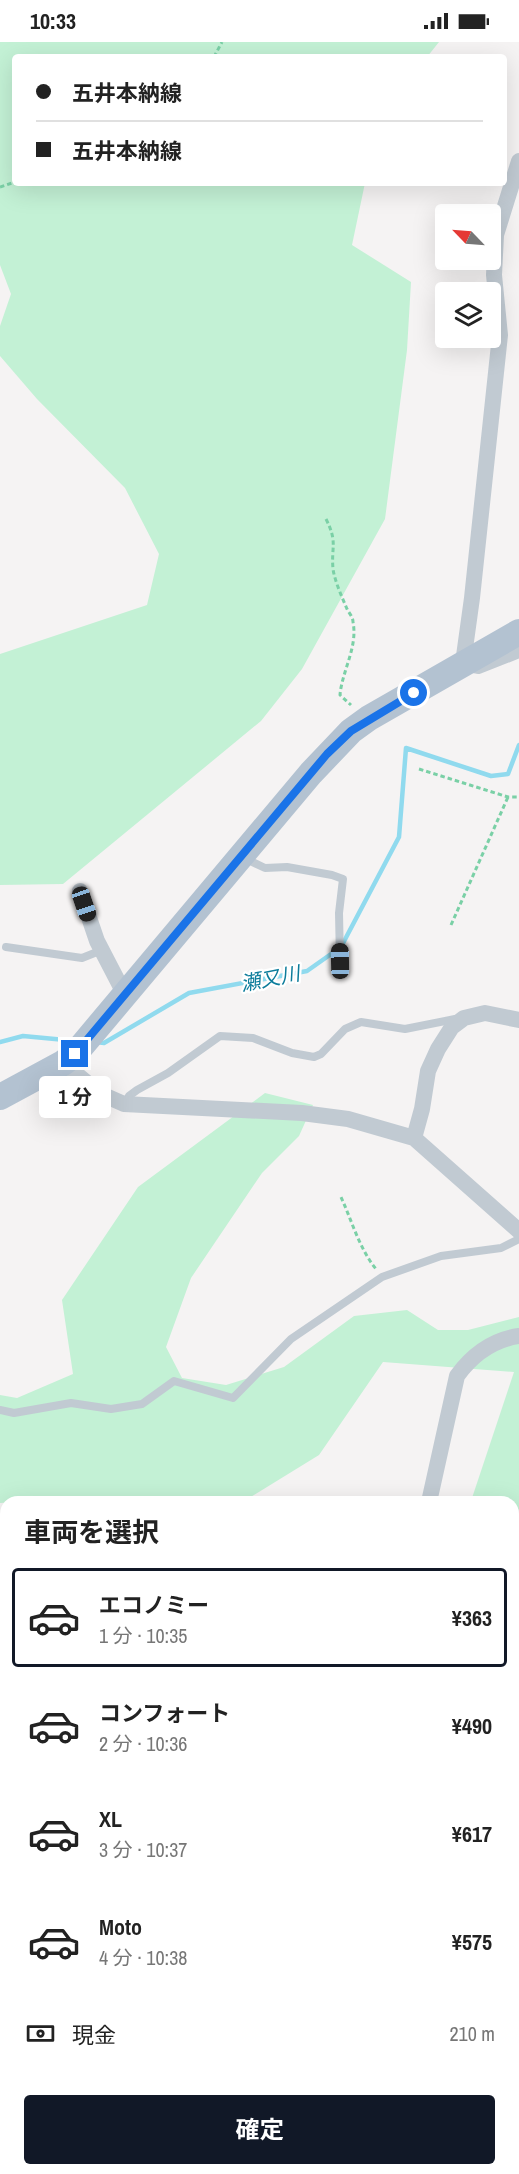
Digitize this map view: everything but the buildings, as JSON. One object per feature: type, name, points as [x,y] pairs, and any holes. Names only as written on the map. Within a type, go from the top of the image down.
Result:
[{"type":"main road","points":[[0,1097],[63,1063],[75,1054],[327,754],[351,731],[369,718],[519,632]]},
{"type":"street","points":[[519,161],[496,235],[494,275],[500,335],[463,663],[478,666],[519,650]]},
{"type":"street","points":[[80,891],[102,950],[124,995]]},
{"type":"street","points":[[414,1138],[422,1109],[428,1071],[452,1027],[464,1018],[485,1013],[519,1020]]},
{"type":"street","points":[[63,1063],[99,1093],[124,1104],[302,1113],[348,1119],[414,1138],[519,1231]]},
{"type":"street","points":[[430,1496],[458,1376],[467,1362],[487,1346],[505,1338],[519,1336]]},
{"type":"lane","points":[[241,857],[265,868],[287,867],[342,879],[339,913],[340,961]]},
{"type":"lane","points":[[6,947],[82,958],[102,950]]},
{"type":"lane","points":[[124,1104],[129,1096],[168,1073],[220,1036],[253,1038],[292,1053],[314,1057],[321,1054],[345,1029],[361,1022],[405,1029],[464,1018]]},
{"type":"lane","points":[[0,1410],[14,1413],[70,1403],[111,1409],[142,1404],[174,1381],[233,1398],[291,1339],[382,1277],[441,1256],[501,1248],[519,1239]]},
{"type":"path","points":[[326,519],[333,533],[335,546],[333,569],[353,621],[353,642],[341,683],[340,695],[369,718]]},
{"type":"path","points":[[419,768],[508,797],[519,797]]},
{"type":"path","points":[[451,925],[508,797]]},
{"type":"path","points":[[341,1197],[365,1256],[382,1277]]},
{"type":"green space","points":[[0,42],[439,42],[429,54],[12,54],[12,186],[364,186],[352,245],[411,282],[407,350],[385,519],[302,669],[261,721],[63,884],[0,885],[0,654],[147,605],[159,554],[125,488],[37,399],[0,356],[0,326],[11,294],[0,265]]},
{"type":"green space","points":[[265,1093],[313,1105],[299,1136],[262,1173],[191,1278],[166,1347],[182,1378],[226,1385],[284,1367],[354,1316],[407,1310],[438,1330],[468,1330],[519,1317],[519,1496],[473,1496],[514,1372],[383,1362],[319,1455],[252,1496],[0,1496],[0,1395],[17,1398],[73,1374],[62,1300],[138,1187]]},
{"type":"waterway","name":"瀬又川","points":[[96,1042],[104,1043],[189,993],[307,971],[341,947],[399,837],[406,748],[491,776],[508,774],[519,745]]},
{"type":"waterway","name":"瀬又川","points":[[0,1042],[23,1036],[76,1041]]},
{"type":"route","points":[[75,1054],[327,754],[351,731],[369,718],[414,693]]}]
